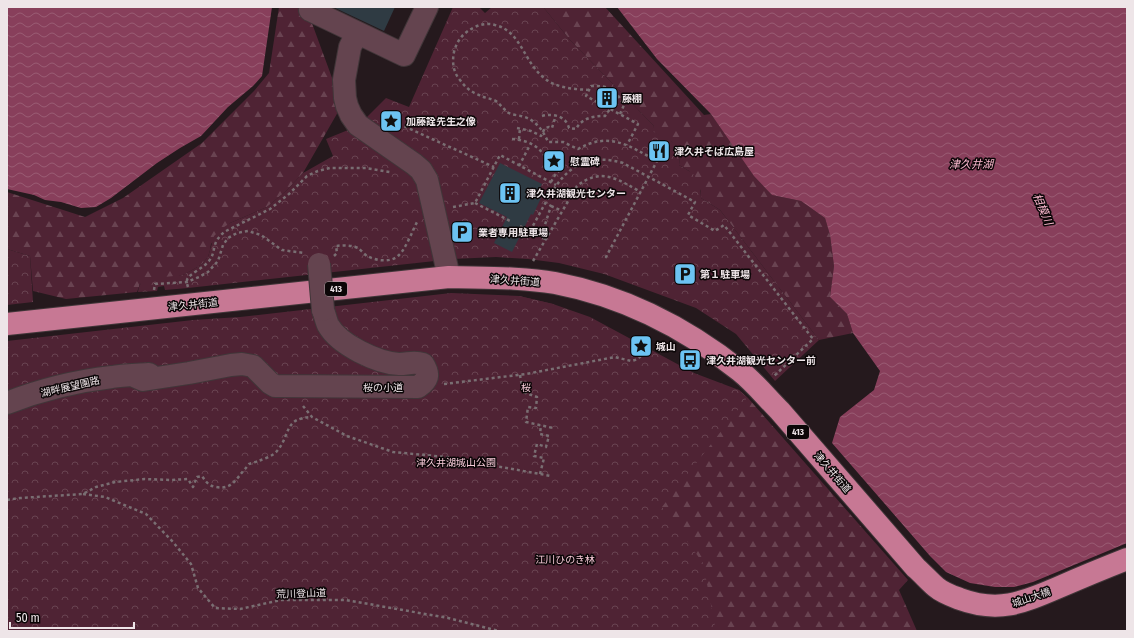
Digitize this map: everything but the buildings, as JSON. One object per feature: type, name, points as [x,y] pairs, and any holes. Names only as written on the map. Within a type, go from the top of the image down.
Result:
[{"type":"highway","name":"津久井街道","points":[[7,324],[450,277],[508,278],[555,283],[598,294],[660,319],[698,341],[740,371],[762,392],[916,568]]},
{"type":"highway","name":"城山大橋","points":[[916,568],[936,587],[950,596],[986,606],[1003,606],[1019,603],[1036,597],[1127,559]]},
{"type":"street","points":[[312,7],[310,10],[404,55],[427,7]]},
{"type":"street","points":[[357,33],[350,47],[344,80],[344,98],[347,106],[358,125],[421,170],[427,180],[427,214],[450,277]]},
{"type":"street","points":[[325,254],[323,310],[328,325],[341,339],[356,350],[378,360],[399,364],[416,362],[423,364],[427,370],[427,376],[425,382],[418,387]]},
{"type":"street","name":"桜の小道","points":[[231,365],[242,364],[253,366],[275,386],[418,387]]},
{"type":"street","name":"湖畔展望園路","points":[[7,403],[66,385],[113,377],[134,376],[142,380],[231,365]]},
{"type":"path","points":[[589,90],[564,87],[544,78],[534,69],[514,36],[506,29],[499,26],[490,24],[480,25],[469,30],[461,37],[455,47],[453,69],[459,79],[472,92],[495,101],[504,107],[510,114],[526,117],[538,126],[548,142],[563,142],[578,149],[586,144],[604,140],[615,141],[627,145],[657,162],[606,257],[609,258]]},
{"type":"path","points":[[620,114],[624,105],[620,96],[612,90],[602,86],[591,86],[586,96],[638,124],[627,145]]},
{"type":"path","points":[[542,116],[550,114],[556,115],[564,119],[570,128],[576,129],[583,121],[596,116],[605,116],[610,108]]},
{"type":"path","points":[[519,139],[519,128],[532,131],[541,136],[545,128],[552,128],[556,115]]},
{"type":"path","points":[[399,124],[494,167]]},
{"type":"path","points":[[512,139],[519,139],[531,143],[540,149],[546,158]]},
{"type":"path","points":[[519,166],[531,143]]},
{"type":"path","points":[[475,203],[500,156],[556,185]]},
{"type":"path","points":[[530,231],[556,185],[570,170],[579,164],[600,159],[622,163],[695,202],[688,215],[715,231],[724,225],[813,339],[769,380]]},
{"type":"path","points":[[550,182],[566,164]]},
{"type":"path","points":[[187,278],[204,267],[209,261],[212,257],[218,237],[224,232],[270,209],[289,194],[307,176],[330,168],[359,168],[395,173]]},
{"type":"path","points":[[532,263],[577,186],[584,181],[593,177],[611,177],[641,192]]},
{"type":"path","points":[[154,295],[155,284],[187,282],[208,272],[218,262],[223,245],[228,238],[237,233],[248,231],[261,235],[282,250],[291,252],[325,254],[346,245],[357,248],[375,260],[386,261],[395,259],[401,254],[427,214],[475,203],[512,222]]},
{"type":"path","points":[[546,203],[562,211]]},
{"type":"path","points":[[542,237],[551,206]]},
{"type":"path","points":[[520,226],[545,239]]},
{"type":"path","points":[[418,387],[520,375],[615,357],[631,361],[640,357],[649,342]]},
{"type":"path","points":[[520,375],[523,392],[537,398],[536,408],[528,407],[526,422],[553,428]]},
{"type":"path","points":[[7,500],[83,494],[115,482],[145,479],[188,479],[194,486],[197,477],[202,476],[206,482],[212,486],[223,488],[231,486],[249,464],[261,461],[277,452],[282,444],[287,430],[294,421],[303,417],[312,416],[347,436],[393,452],[446,457],[551,476]]},
{"type":"path","points":[[540,474],[544,458],[534,456],[537,444],[546,447],[549,436],[540,434],[541,425]]},
{"type":"path","name":"荒川登山道","points":[[83,494],[105,497],[146,514],[173,542],[191,564],[198,588],[215,608],[240,609],[281,600],[346,600],[448,618],[499,631]]},
{"type":"green space","points":[[279,7],[306,7],[342,105],[303,173],[286,191],[267,207],[230,223],[211,244],[208,257],[202,264],[183,275],[140,284],[137,292],[66,299],[33,291],[30,256],[7,249],[7,192],[85,217],[123,198],[202,143],[254,91],[269,73]]},
{"type":"green space","points":[[453,7],[479,7],[485,13],[492,7],[544,8],[570,40],[654,126],[652,131],[677,146],[680,155],[679,165],[696,177],[700,186],[701,198],[720,210],[819,340],[775,381],[736,334],[696,308],[604,274],[559,263],[528,259],[496,257],[453,259],[188,288],[165,290],[164,286],[158,287],[157,291],[138,292],[140,284],[146,279],[183,275],[202,264],[208,257],[214,236],[221,229],[230,223],[267,207],[286,191],[303,173],[333,156],[326,139],[353,128],[363,121],[386,98],[409,107]]},
{"type":"green space","points":[[539,7],[605,7],[704,115],[711,114],[772,195],[801,201],[825,218],[830,235],[834,266],[830,297],[847,314],[853,333],[819,340],[720,210],[701,198],[701,191],[689,171],[679,165],[680,154],[672,142],[651,131],[654,126],[570,40],[544,8]]},
{"type":"green space","points":[[7,249],[30,256],[33,302],[7,305]]},
{"type":"green space","name":"津久井湖城山公園","points":[[451,293],[519,296],[553,304],[590,317],[694,373],[739,390],[747,398],[662,507],[703,563],[716,631],[7,631],[7,341]]},
{"type":"green space","name":"津久井湖城山公園","points":[[519,296],[553,304],[588,330],[601,366],[739,390],[748,398],[908,580],[899,590],[917,631],[7,631]]},
{"type":"water","points":[[7,7],[272,7],[262,76],[253,86],[228,107],[201,136],[157,163],[111,198],[96,207],[81,208],[61,202],[45,200],[34,195],[7,189]]},
{"type":"water","name":"津久井湖","points":[[617,7],[1127,7],[1127,543],[1033,582],[1014,587],[995,587],[970,583],[946,572],[930,556],[832,443],[840,417],[874,390],[880,371],[853,333],[847,314],[830,297],[834,266],[830,235],[825,218],[801,201],[772,195],[754,176],[711,114],[657,59]]},
{"type":"place","name":"藤棚","points":[[607,98]]},
{"type":"place","name":"加藤詮先生之像","points":[[391,121]]},
{"type":"place","name":"津久井そば広島屋","points":[[659,151]]},
{"type":"place","name":"慰霊碑","points":[[554,161]]},
{"type":"place","name":"津久井湖観光センター","points":[[510,193]]},
{"type":"place","name":"業者専用駐車場","points":[[462,232]]},
{"type":"place","name":"第１駐車場","points":[[685,274]]},
{"type":"place","name":"城山","points":[[641,346]]},
{"type":"place","name":"津久井湖観光センター前","points":[[690,360]]},
{"type":"water label","name":"相模川","points":[[1043,209]]},
{"type":"park label","name":"桜","points":[[526,387]]},
{"type":"park label","name":"江川ひのき林","points":[[565,559]]}]
